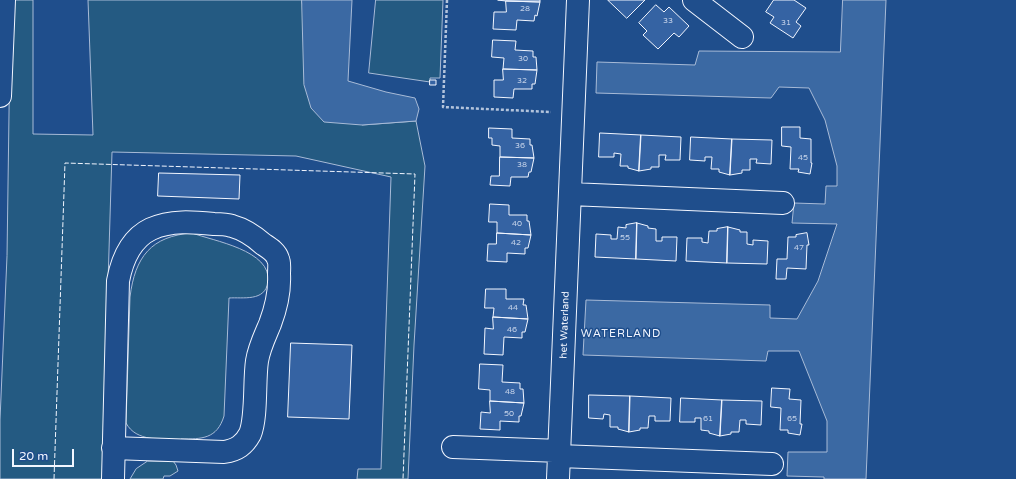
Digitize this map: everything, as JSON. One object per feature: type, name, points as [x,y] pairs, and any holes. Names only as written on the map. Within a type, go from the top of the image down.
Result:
[{"type":"street","points":[[0,96],[4,0]]},
{"type":"street","name":"het Waterland","points":[[558,479],[578,0]]},
{"type":"street","points":[[694,0],[742,37]]},
{"type":"street","points":[[570,194],[780,203]]},
{"type":"street","points":[[113,448],[224,452],[234,450],[241,446],[245,441],[250,433],[253,420],[255,376],[258,359],[262,342],[278,301],[280,283],[278,258],[273,251],[258,239],[230,225],[183,222],[167,224],[150,230],[136,241],[127,252],[121,265],[118,281],[113,448],[113,479]]},
{"type":"street","points":[[453,447],[769,464]]},
{"type":"path","points":[[447,0],[443,107],[551,112]]},
{"type":"shaded area","points":[[11,0],[33,0],[33,134],[93,135],[88,0],[302,0],[302,3],[362,125],[416,121],[425,166],[414,345],[408,479],[357,479],[358,469],[381,469],[391,177],[296,156],[112,152],[102,479],[0,479],[0,420],[7,256]]},
{"type":"shaded area","points":[[302,0],[352,0],[348,81],[386,92],[415,98],[419,109],[416,121],[362,125],[324,122],[311,108],[304,85]]},
{"type":"shaded area","points":[[376,0],[443,0],[440,78],[430,78],[430,82],[369,73]]},
{"type":"shaded area","points":[[843,0],[886,0],[866,479],[824,479],[824,477],[787,476],[788,452],[827,452],[827,421],[799,351],[768,351],[766,361],[583,355],[586,300],[770,305],[770,318],[797,319],[818,281],[837,224],[792,223],[794,203],[825,204],[826,186],[837,186],[837,166],[825,120],[809,88],[779,87],[771,98],[596,93],[597,62],[695,65],[699,51],[840,52]]},
{"type":"shaded area","points":[[192,233],[239,248],[251,255],[261,262],[267,271],[268,282],[263,293],[258,296],[247,298],[229,298],[224,416],[221,424],[213,433],[202,438],[180,440],[150,438],[136,434],[126,423],[130,297],[132,283],[141,260],[156,244],[178,235]]},
{"type":"shaded area","points":[[148,461],[173,461],[178,471],[170,476],[164,476],[163,479],[130,479],[136,469]]},
{"type":"building","points":[[498,0],[540,0],[540,2],[506,1]]},
{"type":"building","points":[[608,0],[645,0],[627,18]]},
{"type":"building","points":[[774,0],[794,0],[806,8],[796,22],[801,26],[793,38],[770,23],[774,17],[766,12]]},
{"type":"building","points":[[506,1],[540,2],[537,16],[535,15],[534,21],[517,20],[516,30],[493,29],[494,12],[506,12]]},
{"type":"building","points":[[656,5],[664,12],[669,7],[689,26],[679,37],[674,33],[658,49],[643,35],[647,31],[639,23]]},
{"type":"building","points":[[493,40],[516,41],[515,50],[533,51],[533,57],[536,57],[537,70],[503,69],[504,58],[492,57]]},
{"type":"building","points":[[503,69],[537,70],[535,84],[532,84],[532,89],[514,89],[513,98],[494,97],[494,80],[503,80]]},
{"type":"building","points":[[430,80],[436,80],[436,85],[430,85]]},
{"type":"building","points":[[782,127],[800,127],[800,138],[811,139],[812,163],[810,174],[798,172],[799,169],[790,169],[791,147],[782,146]]},
{"type":"building","points":[[489,128],[512,129],[512,138],[530,139],[530,145],[532,145],[534,158],[500,157],[500,146],[492,145],[492,138],[489,138]]},
{"type":"building","points":[[600,133],[641,135],[639,171],[628,168],[628,166],[620,166],[621,154],[614,153],[614,157],[599,157]]},
{"type":"building","points":[[641,135],[681,137],[680,160],[665,160],[666,155],[659,155],[659,167],[651,167],[651,169],[639,171]]},
{"type":"building","points":[[691,137],[732,139],[730,175],[719,172],[719,169],[711,169],[712,157],[705,157],[705,161],[690,160]]},
{"type":"building","points":[[732,139],[772,140],[771,164],[756,163],[757,159],[750,159],[750,170],[742,170],[742,173],[730,175]]},
{"type":"building","points":[[500,157],[534,158],[531,172],[529,172],[528,177],[511,177],[510,186],[490,185],[491,176],[499,176]]},
{"type":"building","points":[[159,173],[240,175],[239,199],[158,196]]},
{"type":"building","points":[[490,204],[509,205],[509,215],[527,215],[531,235],[497,233],[497,222],[489,222]]},
{"type":"building","points":[[637,223],[648,226],[648,228],[656,229],[656,241],[662,241],[662,237],[677,237],[676,261],[636,259]]},
{"type":"building","points":[[637,223],[636,259],[595,257],[596,234],[611,235],[611,239],[617,239],[618,227],[626,228],[626,225]]},
{"type":"building","points":[[728,227],[727,263],[686,261],[687,238],[702,238],[702,242],[708,243],[709,231],[717,231],[717,229]]},
{"type":"building","points":[[728,227],[740,230],[740,232],[747,232],[747,244],[753,245],[753,240],[768,241],[767,264],[727,263]]},
{"type":"building","points":[[497,233],[531,235],[528,248],[525,248],[525,254],[507,253],[507,262],[487,261],[488,244],[496,244]]},
{"type":"building","points":[[807,233],[809,245],[807,245],[806,269],[787,268],[786,279],[776,279],[777,259],[787,259],[788,237],[796,237],[796,235]]},
{"type":"building","points":[[486,289],[506,289],[506,299],[524,299],[523,305],[526,305],[528,319],[493,317],[494,308],[485,308]]},
{"type":"building","points":[[493,317],[528,319],[525,332],[522,332],[522,338],[504,337],[503,355],[484,354],[485,328],[493,329]]},
{"type":"building","points":[[291,343],[352,345],[349,419],[288,417]]},
{"type":"building","points":[[480,364],[503,365],[502,382],[520,383],[520,389],[523,389],[524,403],[490,401],[490,390],[479,389]]},
{"type":"building","points":[[772,388],[790,389],[789,399],[801,400],[800,424],[802,424],[800,435],[788,433],[788,430],[780,430],[781,408],[771,407]]},
{"type":"building","points":[[589,395],[630,396],[629,432],[618,429],[618,427],[610,427],[610,415],[604,414],[603,419],[589,418]]},
{"type":"building","points":[[630,396],[671,398],[670,421],[655,421],[655,416],[649,416],[648,428],[640,428],[640,430],[629,432]]},
{"type":"building","points":[[681,398],[722,400],[720,436],[709,433],[709,431],[701,430],[701,418],[695,418],[695,422],[680,422]]},
{"type":"building","points":[[722,400],[762,401],[761,425],[746,424],[746,420],[740,420],[739,432],[731,432],[731,434],[720,436]]},
{"type":"building","points":[[490,401],[524,403],[521,416],[519,416],[519,422],[500,421],[500,430],[480,429],[481,412],[490,413]]},
{"type":"fence","points":[[54,479],[65,163],[415,174],[403,479]]},
{"type":"district","name":"WATERLAND","points":[[621,334]]}]
